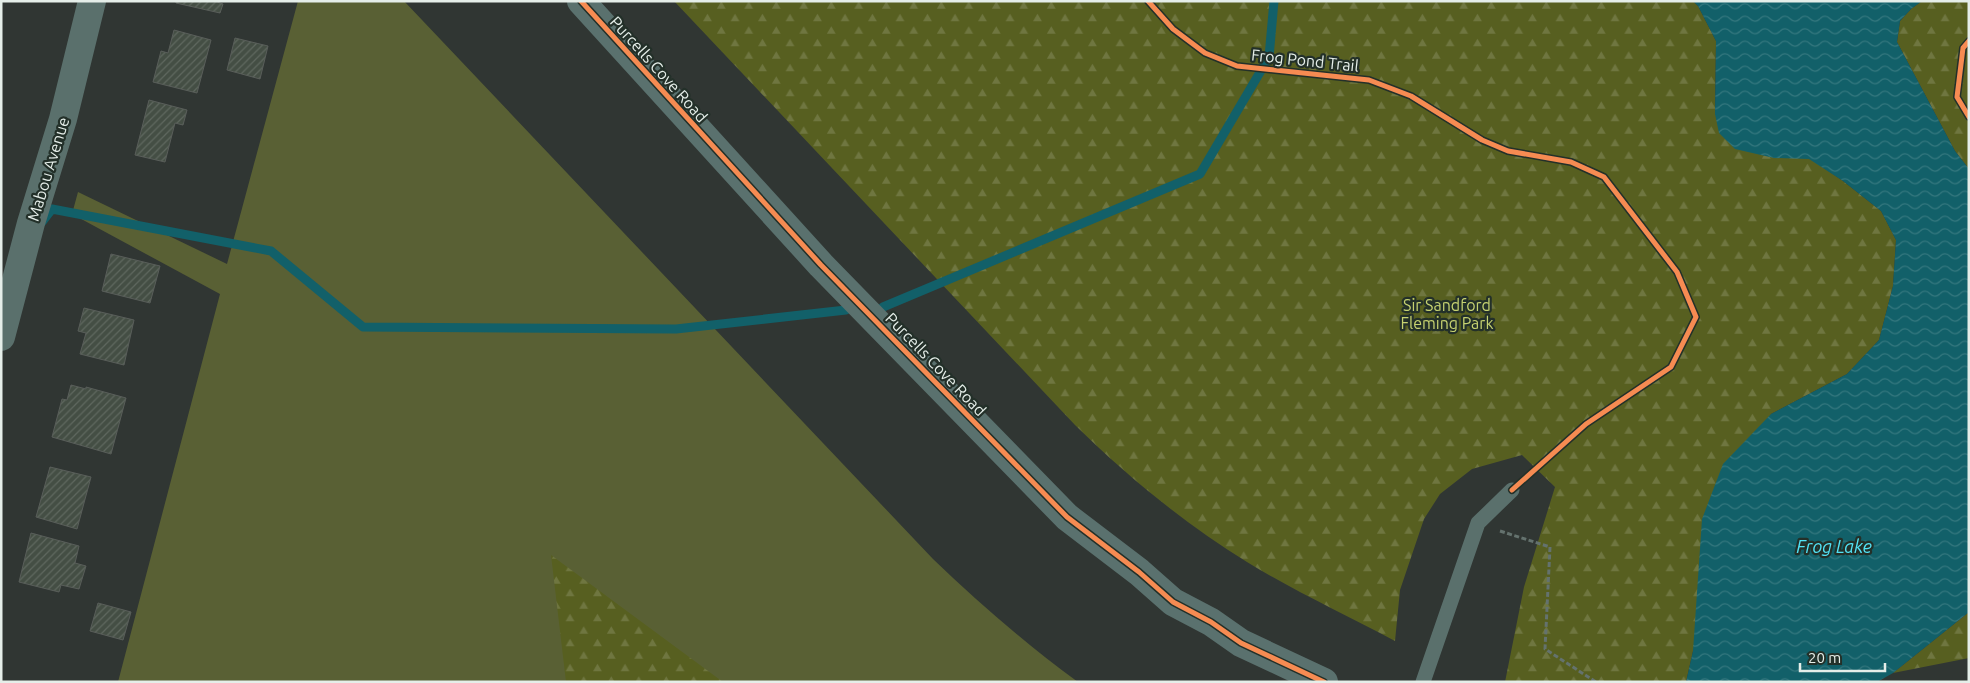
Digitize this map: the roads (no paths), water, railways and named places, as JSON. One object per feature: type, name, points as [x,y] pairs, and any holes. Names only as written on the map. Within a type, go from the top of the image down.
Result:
[{"type":"main road","name":"Purcells Cove Road","points":[[581,1],[821,265],[1067,516],[1139,572],[1173,602],[1211,622],[1241,643],[1324,682]]},
{"type":"street","name":"Mabou Avenue","points":[[1,337],[31,223],[63,119],[92,1]]},
{"type":"lane","points":[[1423,682],[1478,523],[1512,490]]},
{"type":"water","name":"Frog Lake","points":[[1693,1],[1922,1],[1900,21],[1897,42],[1955,151],[1969,169],[1969,612],[1893,673],[1877,682],[1686,682],[1693,651],[1702,519],[1723,464],[1771,414],[1847,374],[1879,340],[1893,286],[1896,240],[1881,211],[1843,181],[1809,159],[1774,158],[1735,149],[1719,133],[1715,114],[1716,41],[1698,6]]},
{"type":"waterway","points":[[883,307],[1200,174],[1269,57],[1274,1]]},
{"type":"waterway","points":[[42,222],[52,209],[271,251],[363,327],[676,329],[846,310]]},
{"type":"park label","name":"Sir Sandford Fleming Park","points":[[1447,314]]}]
